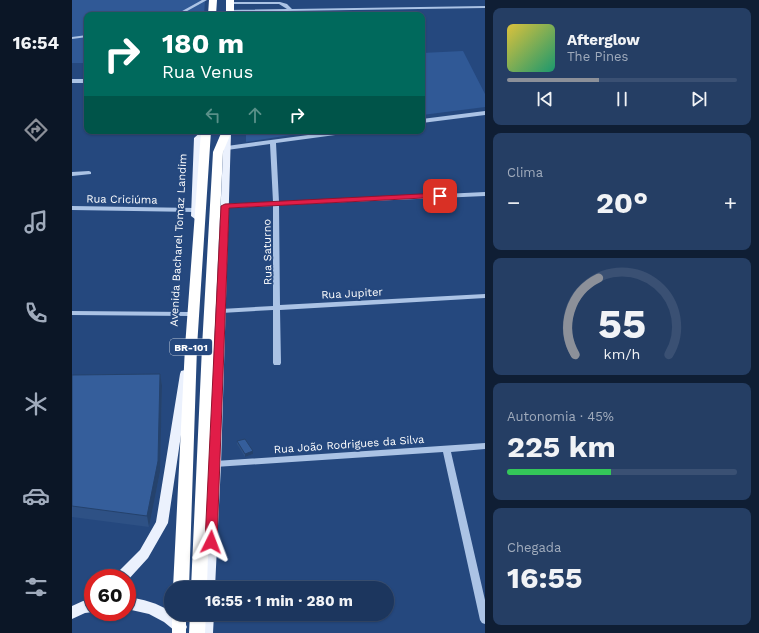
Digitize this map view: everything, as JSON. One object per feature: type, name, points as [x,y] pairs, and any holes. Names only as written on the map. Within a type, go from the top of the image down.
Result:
[{"type":"highway","points":[[212,12],[213,0]]},
{"type":"highway","name":"Avenida Bacharel Tomaz Landim","points":[[180,581],[191,347],[209,208],[218,152],[226,134]]},
{"type":"highway","name":"Avenida Bacharel Tomaz Landim","points":[[199,581],[209,208]]},
{"type":"highway","points":[[179,621],[179,633]]},
{"type":"highway","points":[[197,633],[198,621]]},
{"type":"main road","name":"Avenida Bacharel Tomaz Landim","points":[[203,134],[198,138],[209,208],[221,309],[208,581]]},
{"type":"main road","name":"Avenida Bacharel Tomaz Landim","points":[[130,569],[144,554],[162,523],[186,368],[188,314],[209,208],[227,148],[227,134]]},
{"type":"main road","points":[[136,604],[145,605],[172,618],[186,633]]},
{"type":"main road","points":[[206,633],[207,621]]},
{"type":"street","points":[[182,12],[205,0]]},
{"type":"street","points":[[230,7],[280,3],[291,10]]},
{"type":"street","points":[[230,7],[291,10],[485,7]]},
{"type":"street","points":[[72,38],[84,36]]},
{"type":"street","points":[[72,81],[84,81]]},
{"type":"street","points":[[425,121],[485,113]]},
{"type":"street","points":[[227,148],[327,134]]},
{"type":"street","name":"Rua Saturno","points":[[273,141],[278,308],[277,362]]},
{"type":"street","points":[[72,174],[89,173]]},
{"type":"street","name":"Rua Criciúma","points":[[72,208],[209,208],[276,203],[485,194]]},
{"type":"street","name":"Rua Jupiter","points":[[221,309],[278,308],[485,296]]},
{"type":"street","points":[[72,313],[188,314]]},
{"type":"street","name":"Rua João Rodrigues da Silva","points":[[215,464],[485,446]]},
{"type":"street","points":[[446,449],[485,620]]},
{"type":"shaded area","points":[[72,0],[205,0],[204,12],[84,12],[84,63],[72,63]]},
{"type":"shaded area","points":[[463,51],[485,94],[485,107],[425,115],[425,53]]},
{"type":"shaded area","points":[[246,134],[297,134],[246,142]]},
{"type":"building","points":[[160,374],[158,461],[147,516],[72,506],[72,375]]},
{"type":"building","points":[[245,439],[253,451],[245,454],[237,441]]},
{"type":"route","points":[[211,542],[225,206],[440,196]]}]
